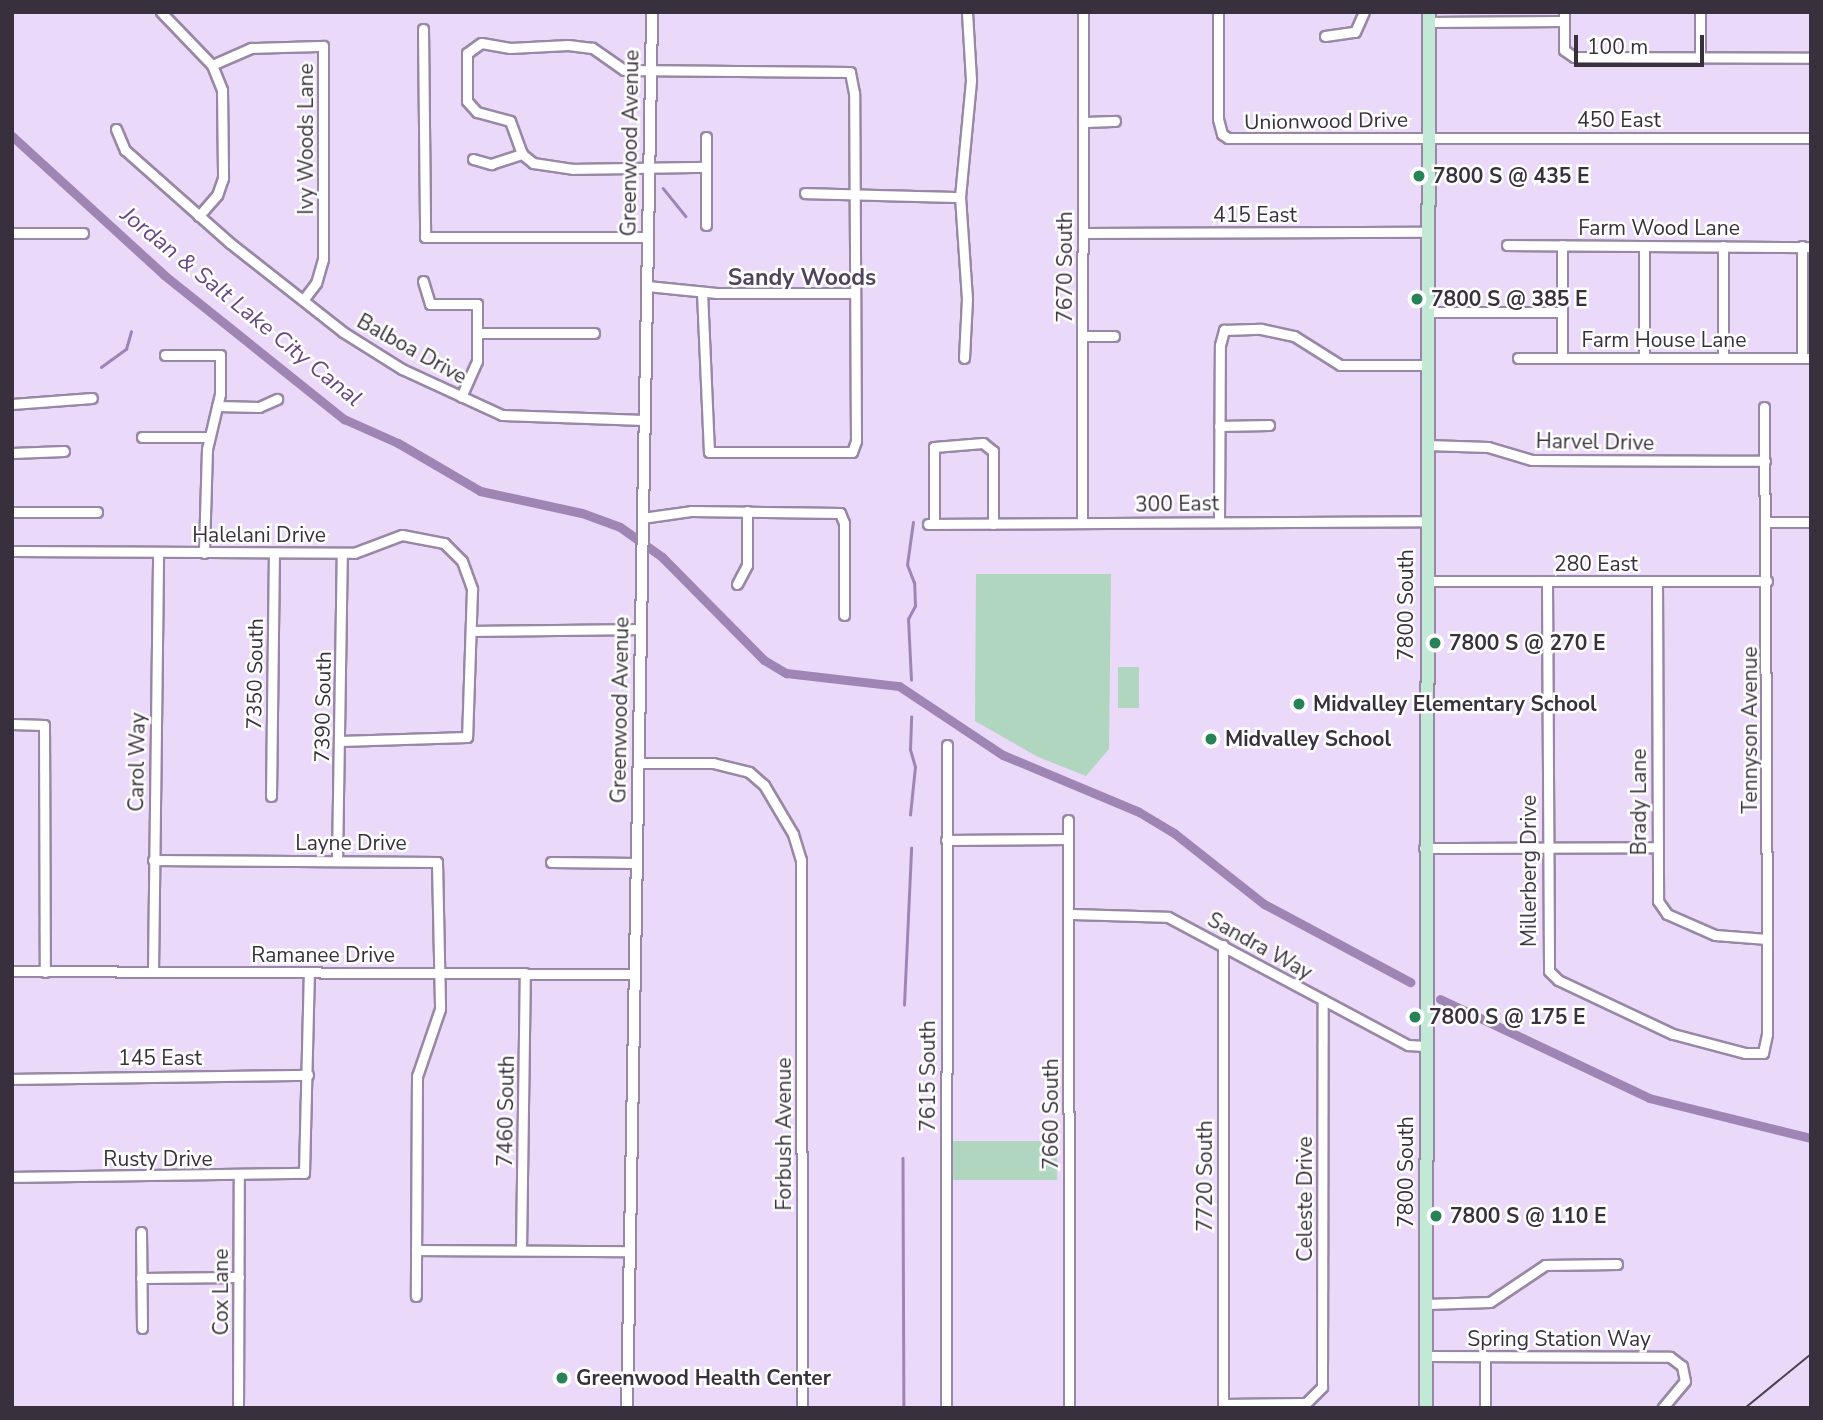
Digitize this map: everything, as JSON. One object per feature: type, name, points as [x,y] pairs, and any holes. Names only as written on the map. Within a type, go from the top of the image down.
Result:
[{"type":"main road","name":"7800 South","points":[[1426,1408],[1424,848],[1429,17]]},
{"type":"street","points":[[161,12],[212,65],[224,104],[223,178],[217,195],[199,216]]},
{"type":"street","name":"Greenwood Avenue","points":[[627,1408],[652,12]]},
{"type":"street","points":[[964,358],[967,299],[960,197],[971,80],[967,12]]},
{"type":"street","name":"7670 South","points":[[1082,523],[1083,12]]},
{"type":"street","name":"Unionwood Drive","points":[[1218,12],[1218,120],[1228,138],[1427,137]]},
{"type":"street","points":[[1325,36],[1355,32],[1364,12]]},
{"type":"street","points":[[1700,12],[1700,58]]},
{"type":"street","points":[[1429,17],[1564,17],[1564,50],[1570,56],[1811,58]]},
{"type":"street","points":[[423,29],[425,237],[648,237]]},
{"type":"street","points":[[702,292],[709,452],[852,452],[856,440],[850,72],[619,69],[598,51],[580,46],[510,48],[481,43],[471,47],[465,60],[467,102],[477,112],[510,121],[522,154],[540,166],[649,169],[706,167]]},
{"type":"street","name":"Ivy Woods Lane","points":[[212,65],[251,48],[323,46],[323,259],[316,283],[303,299]]},
{"type":"street","points":[[1083,122],[1115,121]]},
{"type":"street","name":"Balboa Drive","points":[[116,129],[125,150],[199,216],[372,352],[461,397],[522,419],[644,420]]},
{"type":"street","points":[[706,137],[706,225]]},
{"type":"street","name":"450 East","points":[[1427,137],[1811,138]]},
{"type":"street","points":[[472,159],[491,164],[522,154]]},
{"type":"street","points":[[805,193],[960,197]]},
{"type":"street","name":"415 East","points":[[1083,233],[1427,232]]},
{"type":"street","points":[[12,233],[83,233]]},
{"type":"street","name":"Farm Wood Lane","points":[[1507,245],[1806,246]]},
{"type":"street","points":[[1562,245],[1562,358]]},
{"type":"street","points":[[1644,246],[1644,358]]},
{"type":"street","points":[[1723,246],[1723,358]]},
{"type":"street","points":[[1806,246],[1806,358]]},
{"type":"street","points":[[423,281],[430,304],[477,304],[476,368],[461,397]]},
{"type":"street","points":[[647,286],[702,292],[853,293]]},
{"type":"street","points":[[1427,312],[1562,312]]},
{"type":"street","points":[[1219,520],[1219,426],[1224,330],[1261,329],[1294,336],[1340,365],[1427,365]]},
{"type":"street","points":[[477,333],[594,333]]},
{"type":"street","points":[[1083,336],[1114,336]]},
{"type":"street","points":[[165,355],[220,355],[217,406],[208,437],[204,553]]},
{"type":"street","name":"Farm House Lane","points":[[1518,358],[1806,358]]},
{"type":"street","points":[[12,404],[92,398]]},
{"type":"street","points":[[217,406],[259,407],[277,398]]},
{"type":"street","name":"Tennyson Avenue","points":[[1763,1053],[1767,1034],[1768,939],[1764,407]]},
{"type":"street","points":[[1219,426],[1269,425]]},
{"type":"street","points":[[142,437],[208,437]]},
{"type":"street","name":"300 East","points":[[993,524],[993,451],[983,443],[934,447],[931,524],[993,524],[1082,523],[1219,520],[1426,521]]},
{"type":"street","name":"Harvel Drive","points":[[1427,445],[1488,447],[1532,460],[1765,461]]},
{"type":"street","points":[[12,453],[64,451]]},
{"type":"street","points":[[642,522],[691,511],[829,511],[842,516],[844,615]]},
{"type":"street","points":[[737,584],[747,565],[747,511]]},
{"type":"street","points":[[12,512],[97,512]]},
{"type":"street","points":[[1765,522],[1811,522]]},
{"type":"street","name":"Halelani Drive","points":[[12,551],[342,553],[366,551],[402,535],[432,537],[463,561],[472,589],[472,631]]},
{"type":"street","name":"Carol Way","points":[[153,972],[158,552]]},
{"type":"street","name":"7350 South","points":[[271,796],[274,553]]},
{"type":"street","name":"7390 South","points":[[337,861],[342,553]]},
{"type":"street","name":"Millerberg Drive","points":[[1547,581],[1547,957],[1553,976],[1673,1034],[1745,1052],[1763,1053]]},
{"type":"street","name":"Brady Lane","points":[[1657,581],[1657,892],[1667,914],[1716,935],[1768,939]]},
{"type":"street","name":"280 East","points":[[1426,582],[1767,581]]},
{"type":"street","points":[[340,741],[467,737],[472,631],[640,629]]},
{"type":"street","points":[[12,724],[44,725],[45,972]]},
{"type":"street","name":"7615 South","points":[[946,1408],[947,745]]},
{"type":"street","name":"Forbush Avenue","points":[[638,763],[713,763],[749,772],[764,785],[793,834],[801,860],[802,1408]]},
{"type":"street","name":"7660 South","points":[[1068,820],[1069,1408]]},
{"type":"street","points":[[946,840],[1068,839]]},
{"type":"street","points":[[1424,848],[1657,847]]},
{"type":"street","name":"Layne Drive","points":[[153,860],[437,862],[440,973]]},
{"type":"street","points":[[551,862],[636,863]]},
{"type":"street","name":"Sandra Way","points":[[1068,914],[1161,916],[1223,945],[1408,1045],[1425,1046]]},
{"type":"street","name":"7720 South","points":[[1223,945],[1223,1406]]},
{"type":"street","name":"Ramanee Drive","points":[[12,971],[634,974]]},
{"type":"street","points":[[308,1075],[309,972]]},
{"type":"street","points":[[416,1296],[417,1076],[438,1020],[440,973]]},
{"type":"street","name":"7460 South","points":[[521,1250],[525,973]]},
{"type":"street","name":"Celeste Drive","points":[[1223,1406],[1300,1404],[1317,1397],[1322,1381],[1323,1000]]},
{"type":"street","name":"145 East","points":[[12,1079],[308,1075]]},
{"type":"street","name":"Rusty Drive","points":[[12,1177],[239,1176],[304,1173],[308,1075]]},
{"type":"street","name":"Cox Lane","points":[[238,1408],[239,1176]]},
{"type":"street","points":[[141,1231],[142,1328]]},
{"type":"street","points":[[416,1250],[629,1251]]},
{"type":"street","points":[[1426,1304],[1490,1302],[1545,1265],[1616,1264]]},
{"type":"street","points":[[141,1278],[239,1277]]},
{"type":"street","name":"Spring Station Way","points":[[1426,1356],[1663,1356],[1677,1361],[1685,1373],[1682,1389],[1662,1408]]},
{"type":"street","points":[[1485,1356],[1485,1408]]},
{"type":"green space","points":[[976,574],[1111,574],[1109,749],[1086,776],[1038,757],[975,721]]},
{"type":"green space","points":[[1118,667],[1139,667],[1139,708],[1118,708]]},
{"type":"green space","points":[[950,1141],[1057,1141],[1057,1180],[950,1180]]},
{"type":"waterway","name":"Jordan & Salt Lake City Canal","points":[[12,136],[164,275],[344,419],[398,443],[480,491],[582,513],[620,527],[662,557],[764,660],[786,673],[899,686],[1003,755],[1139,812],[1174,833],[1264,904],[1410,982]]},
{"type":"waterway","points":[[663,188],[686,216]]},
{"type":"waterway","points":[[101,367],[126,349],[131,332]]},
{"type":"waterway","points":[[911,680],[908,619],[915,606],[914,583],[907,565],[913,522]]},
{"type":"waterway","points":[[910,815],[915,767],[910,750],[911,717]]},
{"type":"waterway","points":[[904,1005],[911,848]]},
{"type":"waterway","name":"Jordan & Salt Lake City Canal","points":[[1440,999],[1649,1098],[1811,1138]]},
{"type":"waterway","points":[[903,1158],[904,1408]]},
{"type":"tram line","points":[[1745,1408],[1811,1354]]},
{"type":"place","name":"7800 S @ 435 E","points":[[1419,176]]},
{"type":"place","name":"7800 S @ 385 E","points":[[1417,299]]},
{"type":"place","name":"7800 S @ 270 E","points":[[1435,643]]},
{"type":"place","name":"Midvalley Elementary School","points":[[1299,704]]},
{"type":"place","name":"Midvalley School","points":[[1211,739]]},
{"type":"place","name":"7800 S @ 175 E","points":[[1415,1017]]},
{"type":"place","name":"7800 S @ 110 E","points":[[1436,1216]]},
{"type":"place","name":"Greenwood Health Center","points":[[562,1378]]},
{"type":"district","name":"Sandy Woods","points":[[802,278]]}]
